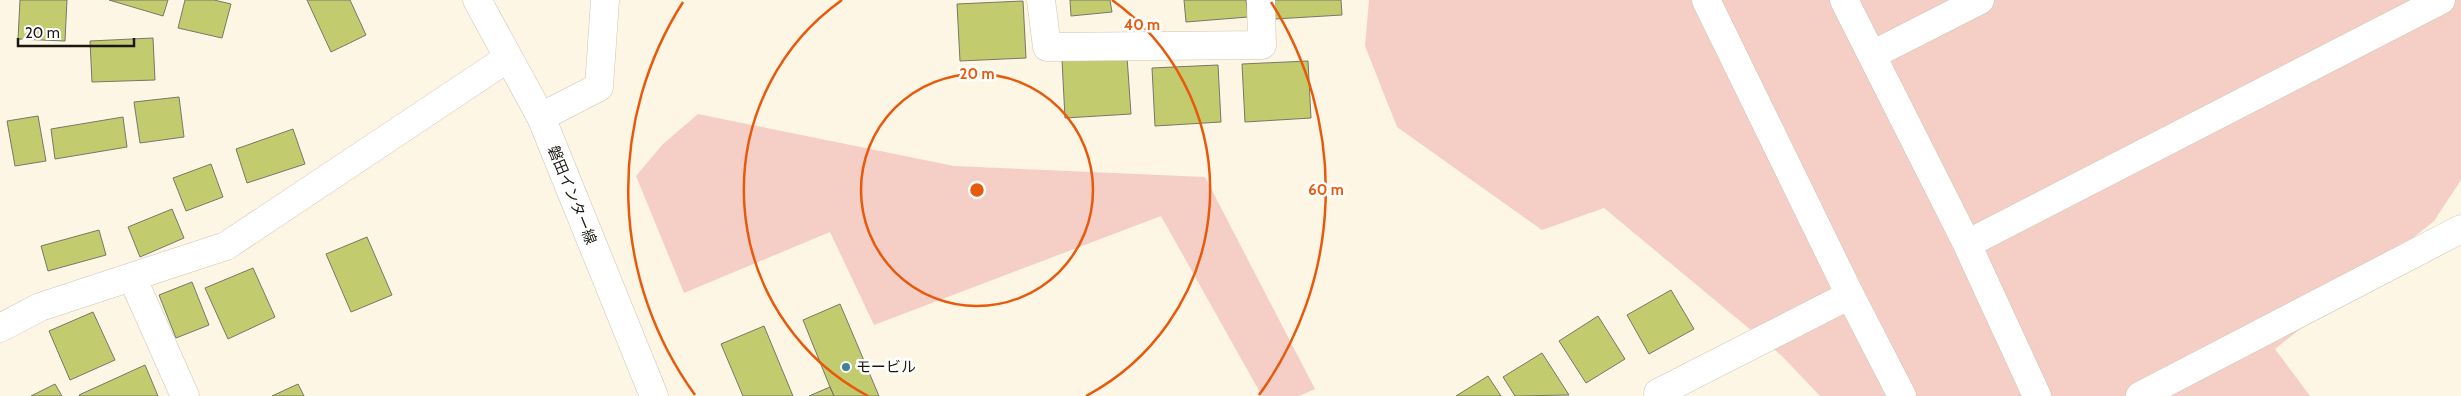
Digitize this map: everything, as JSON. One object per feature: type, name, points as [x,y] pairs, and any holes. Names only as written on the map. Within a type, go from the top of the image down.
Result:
[{"type":"street","name":"磐田インター線","points":[[477,0],[541,117],[654,396]]},
{"type":"street","points":[[541,117],[598,87],[605,0]]},
{"type":"street","points":[[1041,0],[1047,48],[1262,45],[1261,0]]},
{"type":"street","points":[[1706,0],[1850,295],[1902,396]]},
{"type":"street","points":[[1844,0],[1967,244],[2037,396]]},
{"type":"street","points":[[1872,55],[1980,0]]},
{"type":"street","points":[[1967,244],[2441,0]]},
{"type":"street","points":[[0,328],[40,307],[226,246],[508,58]]},
{"type":"street","points":[[2140,396],[2461,229]]},
{"type":"street","points":[[132,277],[184,396]]},
{"type":"street","points":[[1658,395],[1850,295]]},
{"type":"shaded area","points":[[1369,0],[2461,0],[2461,180],[2434,221],[2275,349],[2310,396],[1820,396],[1782,356],[1604,208],[1542,230],[1397,127],[1365,46]]},
{"type":"shaded area","points":[[698,114],[954,166],[1205,177],[1315,389],[1299,396],[1262,396],[1161,216],[874,325],[830,232],[684,293],[636,176],[663,144]]},
{"type":"building","points":[[20,0],[67,0],[65,41],[18,39]]},
{"type":"building","points":[[109,0],[168,0],[163,16]]},
{"type":"building","points":[[185,0],[214,0],[231,4],[222,38],[178,28]]},
{"type":"building","points":[[307,0],[350,0],[366,35],[331,52]]},
{"type":"building","points":[[1070,0],[1110,0],[1112,12],[1071,16]]},
{"type":"building","points":[[1184,0],[1246,0],[1248,17],[1186,22]]},
{"type":"building","points":[[1275,0],[1341,0],[1342,15],[1275,19]]},
{"type":"building","points":[[1023,1],[1026,58],[960,61],[957,4]]},
{"type":"building","points":[[153,38],[155,80],[92,82],[90,41]]},
{"type":"building","points":[[1127,57],[1131,114],[1065,118],[1062,60]]},
{"type":"building","points":[[1308,61],[1311,118],[1245,122],[1242,64]]},
{"type":"building","points":[[1218,65],[1221,122],[1155,126],[1152,68]]},
{"type":"building","points":[[179,97],[184,137],[140,143],[134,102]]},
{"type":"building","points":[[38,116],[46,161],[15,166],[7,121]]},
{"type":"building","points":[[123,117],[127,147],[55,159],[51,129]]},
{"type":"building","points":[[293,129],[305,164],[247,183],[236,149]]},
{"type":"building","points":[[211,164],[223,197],[186,211],[173,178]]},
{"type":"building","points":[[172,209],[184,238],[140,257],[128,227]]},
{"type":"building","points":[[99,230],[106,255],[48,271],[41,246]]},
{"type":"building","points":[[367,237],[392,295],[351,312],[326,254]]},
{"type":"building","points":[[253,268],[275,317],[228,339],[205,288]]},
{"type":"building","points":[[192,282],[209,325],[176,338],[159,295]]},
{"type":"building","points":[[1671,290],[1694,329],[1649,354],[1627,315]]},
{"type":"building","points":[[840,304],[879,396],[834,396],[830,387],[803,320]]},
{"type":"building","points":[[93,312],[115,360],[70,380],[49,331]]},
{"type":"building","points":[[1598,316],[1625,359],[1586,383],[1559,341]]},
{"type":"building","points":[[764,326],[793,396],[743,396],[721,344]]},
{"type":"building","points":[[1542,353],[1569,395],[1515,396],[1503,377]]},
{"type":"building","points":[[145,365],[158,396],[79,395]]},
{"type":"building","points":[[1488,376],[1501,396],[1456,396]]},
{"type":"building","points":[[55,384],[62,396],[31,396]]},
{"type":"building","points":[[298,384],[304,396],[272,396]]},
{"type":"building","points":[[830,387],[834,396],[809,396]]},
{"type":"place","name":"モービル","points":[[846,367]]}]
